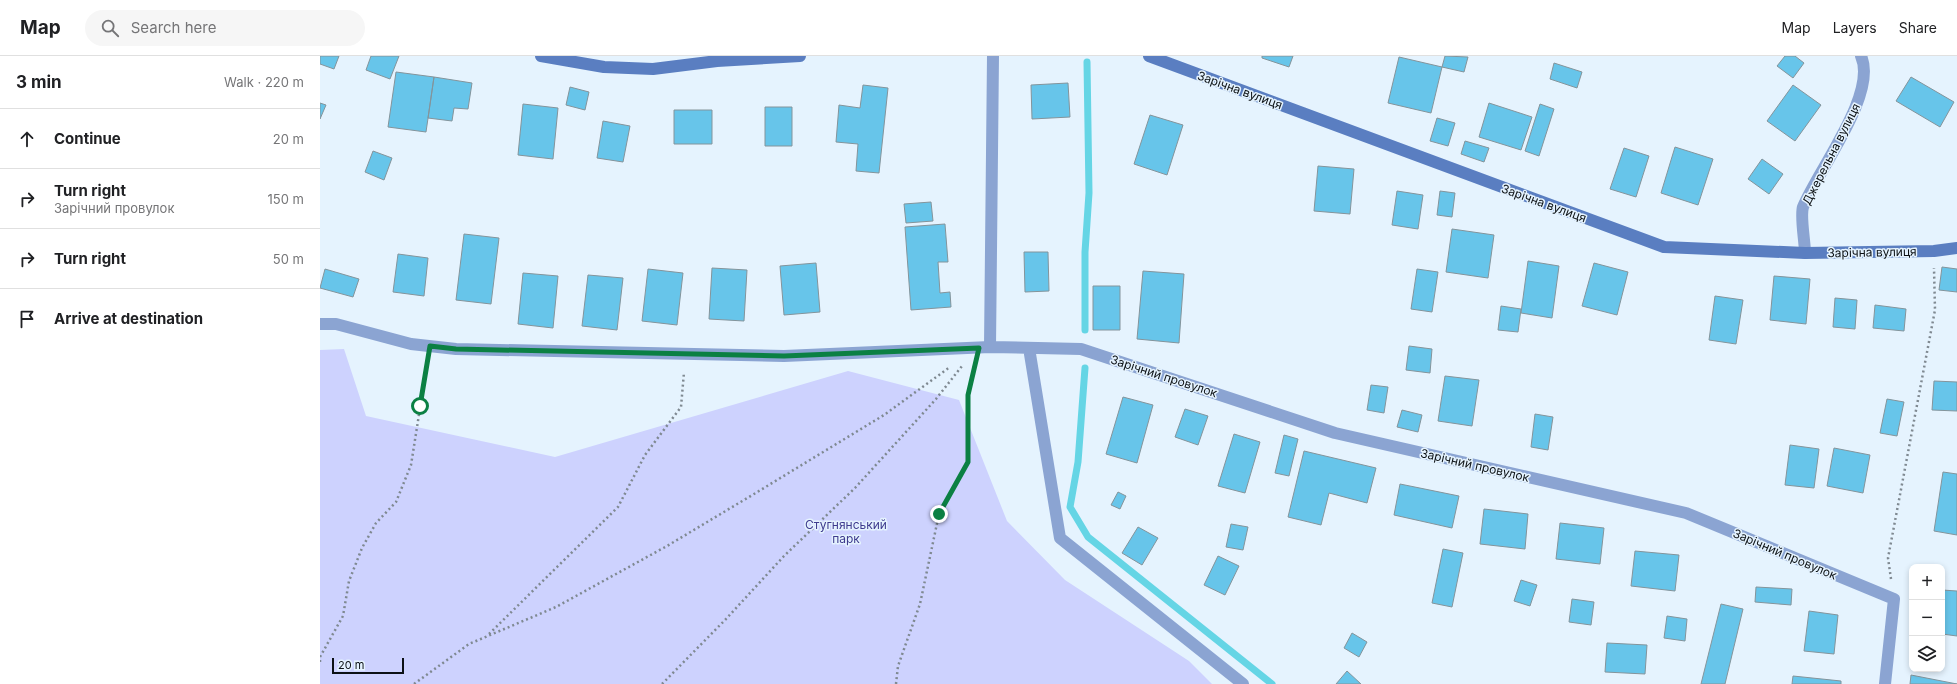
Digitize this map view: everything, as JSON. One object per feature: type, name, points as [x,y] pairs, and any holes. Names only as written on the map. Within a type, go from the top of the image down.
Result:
[{"type":"street","points":[[541,56],[604,67],[653,69],[717,60],[800,56]]},
{"type":"street","points":[[982,348],[993,56]]},
{"type":"street","name":"Зарічна вулиця","points":[[1149,56],[1664,247],[1805,253],[1934,251],[1957,248]]},
{"type":"street","name":"Джерельна вулиця","points":[[1805,253],[1803,209],[1858,103],[1866,66],[1861,56]]},
{"type":"street","name":"Зарічний провулок","points":[[320,324],[336,324],[410,344],[456,349],[784,356],[982,348],[1081,349],[1335,433],[1686,513],[1894,599]]},
{"type":"street","points":[[1029,348],[1060,538],[1243,684]]},
{"type":"street","points":[[1885,684],[1894,599]]},
{"type":"path","points":[[1894,599],[1888,558],[1935,310],[1934,251]]},
{"type":"path","points":[[320,662],[320,657],[343,616],[349,581],[362,548],[376,523],[396,502],[411,465],[430,346]]},
{"type":"path","points":[[662,684],[726,619],[784,556],[855,488],[982,348]]},
{"type":"path","points":[[896,684],[898,666],[920,604],[939,514],[968,462],[968,395],[982,348]]},
{"type":"path","points":[[487,636],[618,507],[645,455],[681,407],[685,354]]},
{"type":"path","points":[[414,684],[469,644],[556,607],[667,546],[884,415],[951,366]]},
{"type":"green space","name":"Стугнянський парк","points":[[344,349],[366,416],[555,457],[848,371],[959,400],[1007,521],[1065,580],[1189,661],[1212,684],[320,684],[320,350]]},
{"type":"building","points":[[320,56],[339,56],[334,69],[320,64]]},
{"type":"building","points":[[371,56],[399,56],[390,79],[366,70]]},
{"type":"building","points":[[1262,56],[1293,56],[1289,67],[1262,58]]},
{"type":"building","points":[[1445,56],[1468,57],[1464,72],[1442,67]]},
{"type":"building","points":[[1785,56],[1795,56],[1804,63],[1793,78],[1777,66]]},
{"type":"building","points":[[1399,57],[1442,67],[1431,113],[1388,103]]},
{"type":"building","points":[[1554,63],[1582,72],[1577,88],[1550,79]]},
{"type":"building","points":[[396,72],[434,77],[426,132],[388,127]]},
{"type":"building","points":[[434,77],[472,83],[468,109],[454,108],[452,121],[428,118]]},
{"type":"building","points":[[1911,77],[1954,102],[1940,127],[1896,101]]},
{"type":"building","points":[[1068,83],[1070,117],[1032,119],[1031,85]]},
{"type":"building","points":[[863,85],[888,88],[879,173],[856,171],[858,144],[836,142],[839,105],[860,108]]},
{"type":"building","points":[[1793,85],[1821,105],[1795,141],[1767,121]]},
{"type":"building","points":[[570,87],[589,92],[585,110],[566,105]]},
{"type":"building","points":[[320,103],[326,105],[320,119]]},
{"type":"building","points":[[1489,103],[1532,117],[1521,150],[1479,137]]},
{"type":"building","points":[[523,104],[558,108],[553,159],[518,155]]},
{"type":"building","points":[[1540,104],[1554,109],[1539,156],[1525,151]]},
{"type":"building","points":[[765,107],[792,107],[792,146],[765,146]]},
{"type":"building","points":[[674,110],[712,110],[712,144],[674,144]]},
{"type":"building","points":[[1150,115],[1183,125],[1167,175],[1134,164]]},
{"type":"building","points":[[1437,118],[1455,123],[1448,146],[1430,141]]},
{"type":"building","points":[[603,121],[630,126],[623,162],[597,158]]},
{"type":"building","points":[[1465,141],[1489,148],[1484,162],[1461,154]]},
{"type":"building","points":[[1675,147],[1713,159],[1698,205],[1661,193]]},
{"type":"building","points":[[1624,148],[1649,156],[1636,197],[1610,189]]},
{"type":"building","points":[[373,151],[392,158],[384,180],[365,172]]},
{"type":"building","points":[[1762,159],[1783,174],[1769,194],[1748,179]]},
{"type":"building","points":[[1318,166],[1354,169],[1350,214],[1314,211]]},
{"type":"building","points":[[1397,191],[1423,195],[1418,229],[1392,225]]},
{"type":"building","points":[[1440,191],[1455,193],[1452,217],[1437,215]]},
{"type":"building","points":[[931,202],[933,221],[906,223],[904,204]]},
{"type":"building","points":[[945,224],[948,262],[938,262],[940,293],[950,292],[951,307],[911,310],[905,227]]},
{"type":"building","points":[[1452,229],[1494,235],[1488,278],[1446,272]]},
{"type":"building","points":[[464,234],[499,238],[491,304],[456,300]]},
{"type":"building","points":[[1024,252],[1048,252],[1049,291],[1025,292]]},
{"type":"building","points":[[398,254],[428,258],[424,296],[393,292]]},
{"type":"building","points":[[1528,261],[1559,266],[1552,318],[1521,313]]},
{"type":"building","points":[[816,263],[820,312],[784,315],[780,266]]},
{"type":"building","points":[[1594,263],[1628,272],[1617,315],[1582,306]]},
{"type":"building","points":[[1942,267],[1957,269],[1957,292],[1939,290]]},
{"type":"building","points":[[712,268],[747,270],[744,321],[709,319]]},
{"type":"building","points":[[325,269],[359,279],[353,297],[320,288]]},
{"type":"building","points":[[648,269],[683,273],[677,325],[642,321]]},
{"type":"building","points":[[1417,269],[1438,272],[1432,312],[1411,309]]},
{"type":"building","points":[[1143,271],[1184,274],[1179,343],[1137,339]]},
{"type":"building","points":[[523,273],[558,276],[553,328],[518,324]]},
{"type":"building","points":[[588,275],[623,278],[617,330],[582,326]]},
{"type":"building","points":[[1774,276],[1810,279],[1806,324],[1770,320]]},
{"type":"building","points":[[1093,286],[1120,286],[1120,330],[1093,330]]},
{"type":"building","points":[[1715,296],[1743,300],[1736,344],[1709,340]]},
{"type":"building","points":[[1835,298],[1857,300],[1855,329],[1833,327]]},
{"type":"building","points":[[1875,305],[1906,309],[1904,331],[1873,328]]},
{"type":"building","points":[[1501,306],[1521,309],[1518,332],[1498,330]]},
{"type":"building","points":[[1409,346],[1432,349],[1430,373],[1406,370]]},
{"type":"building","points":[[1445,376],[1479,380],[1472,426],[1438,421]]},
{"type":"building","points":[[1934,381],[1957,382],[1957,411],[1932,410]]},
{"type":"building","points":[[1371,385],[1388,387],[1384,413],[1367,410]]},
{"type":"building","points":[[1123,397],[1153,405],[1137,463],[1106,454]]},
{"type":"building","points":[[1887,399],[1904,402],[1897,436],[1880,433]]},
{"type":"building","points":[[1185,409],[1208,416],[1198,445],[1175,437]]},
{"type":"building","points":[[1402,410],[1422,415],[1418,432],[1397,427]]},
{"type":"building","points":[[1535,414],[1553,417],[1548,450],[1531,447]]},
{"type":"building","points":[[1234,434],[1260,442],[1245,493],[1218,486]]},
{"type":"building","points":[[1284,435],[1298,439],[1289,476],[1275,473]]},
{"type":"building","points":[[1790,445],[1819,449],[1814,488],[1785,485]]},
{"type":"building","points":[[1834,448],[1870,455],[1863,493],[1827,486]]},
{"type":"building","points":[[1304,451],[1376,468],[1367,503],[1329,493],[1321,525],[1288,517]]},
{"type":"building","points":[[1943,472],[1957,474],[1957,535],[1934,531]]},
{"type":"building","points":[[1400,484],[1459,496],[1452,528],[1394,515]]},
{"type":"building","points":[[1118,492],[1126,496],[1120,509],[1111,505]]},
{"type":"building","points":[[1484,509],[1528,514],[1525,549],[1480,544]]},
{"type":"building","points":[[1560,523],[1604,528],[1600,564],[1556,559]]},
{"type":"building","points":[[1231,524],[1248,527],[1243,550],[1226,547]]},
{"type":"building","points":[[1138,527],[1158,538],[1142,565],[1122,553]]},
{"type":"building","points":[[1443,549],[1463,553],[1452,607],[1432,603]]},
{"type":"building","points":[[1635,551],[1679,555],[1675,591],[1631,586]]},
{"type":"building","points":[[1218,556],[1239,566],[1225,595],[1204,585]]},
{"type":"building","points":[[1521,580],[1537,585],[1530,606],[1514,601]]},
{"type":"building","points":[[1756,587],[1792,589],[1791,605],[1755,602]]},
{"type":"building","points":[[1945,590],[1957,591],[1957,636],[1945,634]]},
{"type":"building","points":[[1572,599],[1594,602],[1591,625],[1569,622]]},
{"type":"building","points":[[1721,604],[1743,609],[1725,684],[1701,684]]},
{"type":"building","points":[[1809,611],[1838,615],[1834,654],[1804,651]]},
{"type":"building","points":[[1667,616],[1687,619],[1685,641],[1664,638]]},
{"type":"building","points":[[1352,633],[1367,642],[1359,657],[1344,648]]},
{"type":"building","points":[[1607,643],[1647,645],[1645,674],[1605,672]]},
{"type":"building","points":[[1347,671],[1361,684],[1336,684]]},
{"type":"building","points":[[1911,675],[1957,684],[1910,684]]},
{"type":"building","points":[[1793,676],[1841,681],[1841,684],[1792,684]]},
{"type":"waterway","points":[[1085,330],[1085,252],[1089,193],[1087,62]]},
{"type":"waterway","points":[[1085,368],[1078,462],[1070,507],[1088,537],[1272,684]]},
{"type":"route","points":[[420,406],[430,346],[456,349],[784,356],[979,348],[968,395],[968,462],[939,514]]}]
